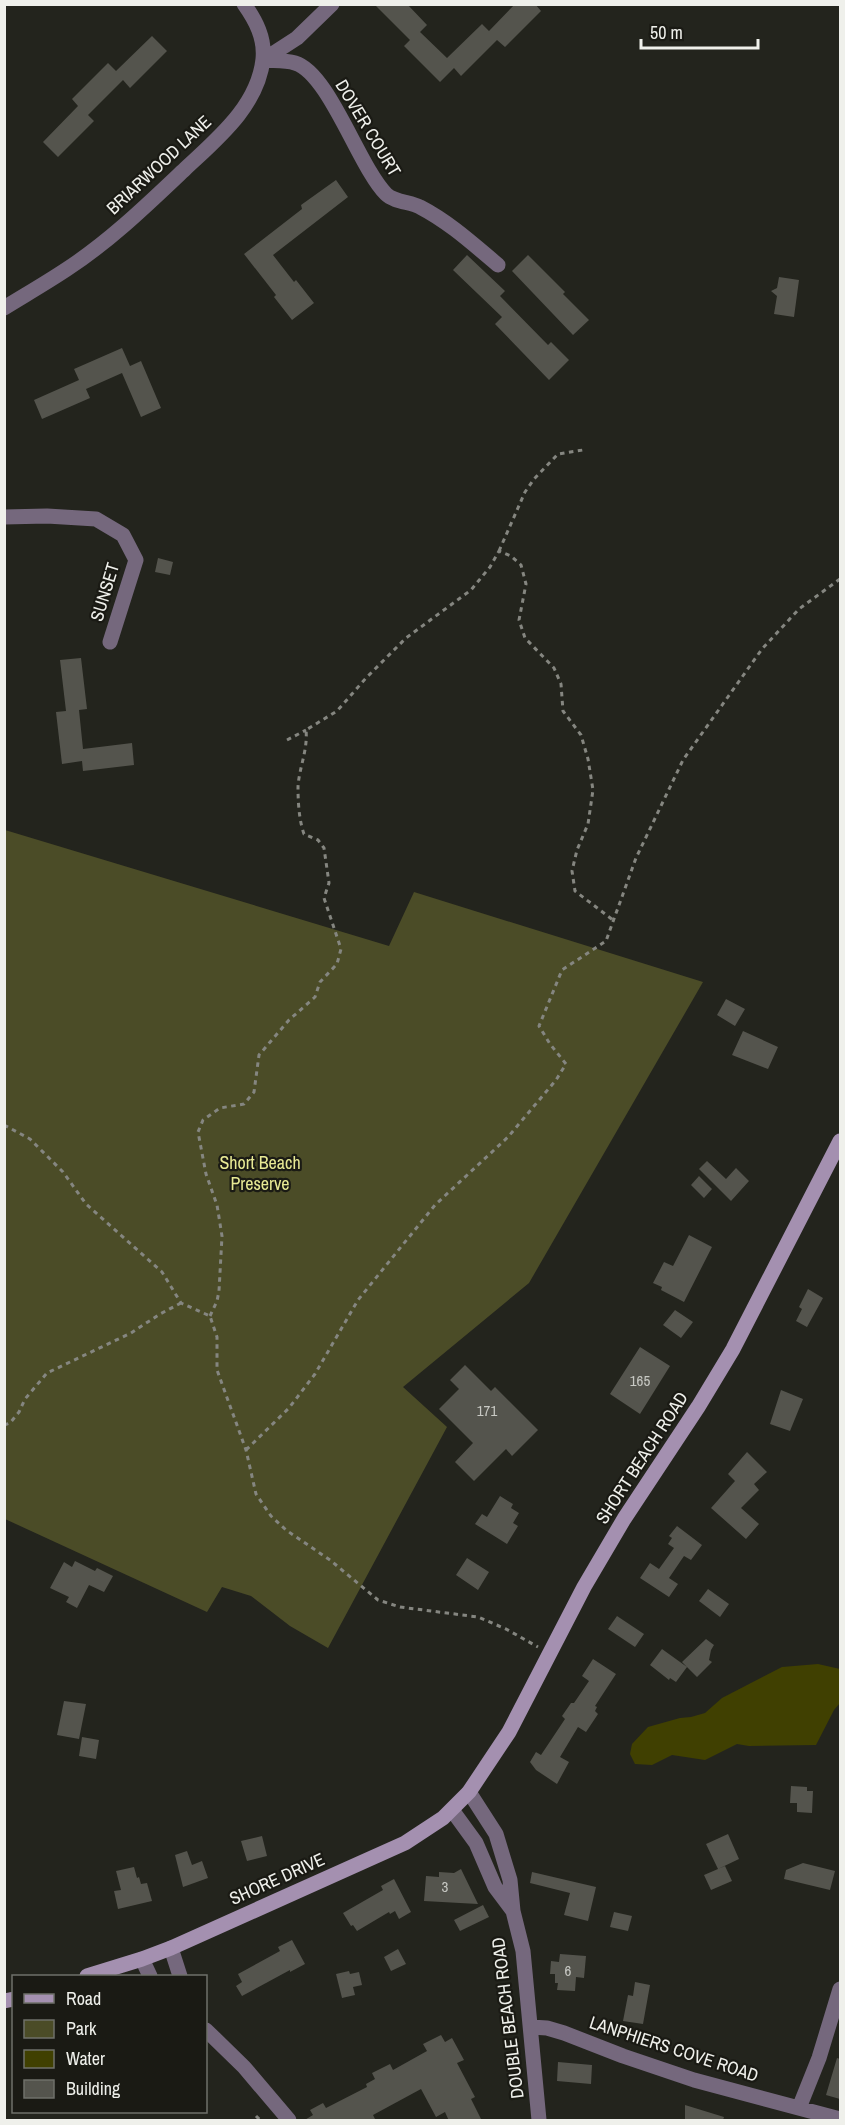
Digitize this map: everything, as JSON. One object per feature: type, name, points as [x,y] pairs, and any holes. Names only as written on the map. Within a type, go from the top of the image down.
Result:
[{"type":"main road","name":"SHORT BEACH ROAD","points":[[469,1792],[509,1732],[584,1587],[624,1519],[698,1407],[733,1349],[840,1141]]},
{"type":"main road","name":"SHORE DRIVE","points":[[93,1975],[171,1948],[405,1843],[426,1831],[452,1810],[469,1792]]},
{"type":"street","name":"BRIARWOOD LANE","points":[[4,308],[68,268],[138,214],[228,128],[243,110],[253,92],[263,60],[260,30],[244,4]]},
{"type":"street","points":[[263,60],[297,38],[332,4]]},
{"type":"street","name":"DOVER COURT","points":[[263,60],[296,63],[311,73],[387,196],[418,206],[447,223],[498,264]]},
{"type":"street","name":"SUNSET","points":[[4,517],[47,516],[96,519],[123,535],[136,560],[110,642]]},
{"type":"street","name":"DOUBLE BEACH ROAD","points":[[469,1792],[496,1834],[510,1880],[513,1911],[523,1951],[539,2121]]},
{"type":"street","name":"DOUBLE BEACH ROAD","points":[[452,1810],[476,1842],[495,1887],[513,1911]]},
{"type":"street","points":[[171,1948],[179,1975]]},
{"type":"street","points":[[142,1959],[149,1975]]},
{"type":"street","points":[[800,2108],[819,2058],[840,1989]]},
{"type":"street","name":"LANPHIERS COVE ROAD","points":[[531,2027],[547,2028],[564,2033],[694,2080],[840,2119]]},
{"type":"street","points":[[207,2030],[244,2067],[289,2121]]},
{"type":"path","points":[[287,740],[337,711],[406,638],[471,590],[490,567],[521,500],[534,479],[558,454],[583,450]]},
{"type":"path","points":[[499,551],[511,556],[521,565],[526,584],[519,620],[525,638],[554,668],[561,684],[563,711],[581,735],[588,759],[593,790],[588,824],[577,850],[572,871],[575,891],[613,920]]},
{"type":"path","points":[[246,1450],[289,1408],[315,1374],[358,1300],[435,1205],[508,1137],[556,1080],[566,1064],[539,1026],[562,970],[606,941],[636,858],[683,760],[762,649],[799,609],[840,579]]},
{"type":"path","points":[[306,730],[308,741],[298,787],[300,821],[304,834],[318,840],[324,848],[329,883],[324,898],[340,949],[337,964],[320,982],[315,997],[290,1020],[259,1055],[254,1092],[244,1104],[220,1108],[203,1120],[198,1132],[206,1174],[217,1205],[222,1236],[219,1290],[210,1316],[217,1337],[217,1370],[246,1450],[256,1494],[271,1516],[286,1530],[330,1560],[378,1600],[400,1607],[478,1617],[506,1629],[549,1654]]},
{"type":"path","points":[[4,1125],[30,1139],[55,1164],[86,1204],[162,1272],[181,1304],[210,1316]]},
{"type":"path","points":[[4,1425],[10,1423],[19,1412],[25,1399],[47,1373],[132,1333],[160,1314],[181,1304]]},
{"type":"path","points":[[256,2116],[260,2121]]},
{"type":"green space","name":"Short Beach Preserve","points":[[5,830],[389,946],[414,892],[703,982],[529,1283],[403,1387],[447,1427],[328,1648],[290,1626],[251,1596],[222,1587],[207,1612],[5,1519]]},
{"type":"water","points":[[818,1664],[840,1669],[840,1703],[816,1745],[749,1746],[737,1744],[705,1760],[672,1755],[652,1765],[635,1764],[630,1754],[632,1744],[648,1727],[705,1713],[722,1698],[782,1667]]},
{"type":"building","points":[[374,4],[407,4],[427,25],[420,32],[447,58],[482,24],[489,31],[515,4],[535,4],[541,11],[505,47],[497,40],[461,76],[454,68],[440,82],[404,46],[410,40]]},
{"type":"building","points":[[152,36],[167,51],[130,88],[123,80],[88,115],[94,121],[58,157],[43,142],[78,106],[72,99],[108,63],[116,71]]},
{"type":"building","points":[[336,180],[348,197],[273,255],[314,303],[292,320],[244,254],[302,209],[301,205]]},
{"type":"building","points":[[467,255],[505,291],[500,296],[548,345],[551,342],[569,360],[549,380],[495,324],[502,317],[453,270]]},
{"type":"building","points":[[528,255],[589,320],[573,335],[512,271]]},
{"type":"building","points":[[779,277],[799,280],[794,317],[774,314],[777,296],[771,291],[777,288]]},
{"type":"building","points":[[122,348],[130,366],[141,361],[161,408],[141,417],[122,373],[86,389],[90,398],[42,419],[34,400],[79,380],[74,369]]},
{"type":"building","points":[[158,558],[173,562],[170,575],[155,572]]},
{"type":"building","points":[[81,658],[87,709],[79,710],[83,749],[132,743],[134,765],[83,771],[82,761],[62,764],[56,712],[66,711],[60,660]]},
{"type":"building","points":[[726,999],[745,1009],[735,1026],[717,1015]]},
{"type":"building","points":[[743,1031],[778,1047],[768,1069],[732,1055]]},
{"type":"building","points":[[707,1161],[726,1179],[736,1168],[749,1181],[731,1201],[699,1169]]},
{"type":"building","points":[[699,1176],[712,1189],[704,1198],[691,1185]]},
{"type":"building","points":[[689,1235],[712,1247],[684,1302],[653,1283],[664,1262],[673,1266]]},
{"type":"building","points":[[808,1289],[823,1298],[807,1327],[796,1321],[802,1309],[799,1307]]},
{"type":"building","points":[[675,1310],[693,1322],[681,1338],[663,1325]]},
{"type":"building","points":[[640,1347],[670,1366],[640,1414],[610,1394]]},
{"type":"building","points":[[465,1365],[491,1391],[495,1387],[538,1430],[512,1456],[506,1449],[474,1481],[455,1462],[473,1443],[439,1409],[459,1389],[450,1380]]},
{"type":"building","points":[[781,1390],[803,1399],[790,1431],[770,1424]]},
{"type":"building","points":[[747,1452],[767,1472],[754,1484],[759,1490],[741,1508],[759,1524],[746,1539],[711,1508],[735,1481],[728,1474]]},
{"type":"building","points":[[500,1496],[513,1504],[511,1508],[519,1513],[513,1523],[518,1526],[507,1544],[475,1524],[482,1514],[487,1517]]},
{"type":"building","points":[[677,1526],[702,1545],[691,1560],[684,1556],[669,1578],[678,1584],[669,1597],[640,1578],[650,1563],[659,1569],[674,1548],[668,1544],[672,1538],[669,1536]]},
{"type":"building","points":[[467,1558],[489,1572],[478,1590],[456,1575]]},
{"type":"building","points":[[75,1561],[95,1571],[97,1568],[113,1576],[104,1592],[89,1585],[77,1608],[66,1602],[69,1597],[50,1588],[64,1562],[72,1567]]},
{"type":"building","points":[[708,1589],[729,1604],[720,1617],[699,1601]]},
{"type":"building","points":[[617,1616],[644,1634],[635,1647],[608,1629]]},
{"type":"building","points":[[706,1639],[714,1645],[709,1660],[712,1662],[697,1677],[682,1662]]},
{"type":"building","points":[[662,1649],[687,1667],[676,1682],[670,1678],[669,1680],[650,1665]]},
{"type":"building","points":[[593,1659],[616,1674],[595,1706],[598,1714],[586,1732],[578,1727],[560,1757],[569,1762],[557,1784],[536,1770],[530,1762],[536,1752],[541,1755],[565,1719],[562,1716],[589,1681],[582,1676]]},
{"type":"building","points":[[64,1701],[86,1704],[79,1739],[57,1735]]},
{"type":"building","points":[[82,1737],[99,1740],[96,1759],[79,1756]]},
{"type":"building","points":[[791,1786],[807,1787],[807,1791],[813,1791],[812,1813],[797,1812],[797,1803],[790,1803]]},
{"type":"building","points":[[728,1834],[739,1859],[718,1869],[706,1844]]},
{"type":"building","points":[[262,1836],[267,1856],[247,1861],[241,1841]]},
{"type":"building","points":[[187,1851],[192,1865],[202,1861],[208,1878],[183,1887],[175,1855]]},
{"type":"building","points":[[803,1863],[835,1871],[830,1890],[784,1879],[786,1870]]},
{"type":"building","points":[[725,1866],[732,1881],[711,1890],[704,1875]]},
{"type":"building","points":[[134,1867],[141,1884],[147,1883],[152,1901],[118,1909],[114,1891],[121,1890],[116,1871]]},
{"type":"building","points":[[461,1869],[478,1904],[424,1901],[426,1876],[439,1877],[439,1872],[454,1873]]},
{"type":"building","points":[[532,1872],[596,1887],[588,1921],[564,1915],[570,1893],[530,1883]]},
{"type":"building","points":[[394,1879],[411,1912],[399,1919],[395,1911],[390,1914],[389,1912],[357,1931],[343,1913],[383,1890],[381,1886]]},
{"type":"building","points":[[483,1905],[489,1917],[460,1931],[454,1920]]},
{"type":"building","points":[[614,1912],[632,1916],[628,1931],[610,1927]]},
{"type":"building","points":[[292,1940],[305,1964],[242,1996],[236,1986],[242,1982],[238,1974],[280,1951],[278,1947]]},
{"type":"building","points":[[398,1949],[406,1964],[391,1971],[384,1957]]},
{"type":"building","points":[[560,1954],[586,1956],[584,1978],[576,1977],[575,1991],[557,1990],[558,1983],[555,1983],[555,1974],[550,1974],[551,1961],[559,1962]]},
{"type":"building","points":[[349,1971],[350,1974],[359,1972],[362,1985],[353,1987],[355,1995],[342,1998],[336,1974]]},
{"type":"building","points":[[635,1982],[650,1985],[643,2024],[623,2021],[628,1995],[633,1996]]},
{"type":"building","points":[[441,2035],[445,2042],[452,2038],[464,2060],[457,2063],[475,2097],[471,2099],[482,2121],[449,2121],[445,2112],[436,2117],[421,2089],[373,2115],[376,2121],[303,2121],[313,2115],[310,2110],[323,2103],[326,2108],[367,2087],[366,2084],[375,2079],[372,2073],[390,2064],[393,2070],[427,2051],[423,2044]]},
{"type":"building","points":[[837,2058],[840,2059],[840,2099],[826,2095]]},
{"type":"building","points":[[558,2062],[592,2065],[591,2084],[557,2081]]},
{"type":"building","points":[[685,2105],[724,2117],[723,2120],[685,2120]]}]
